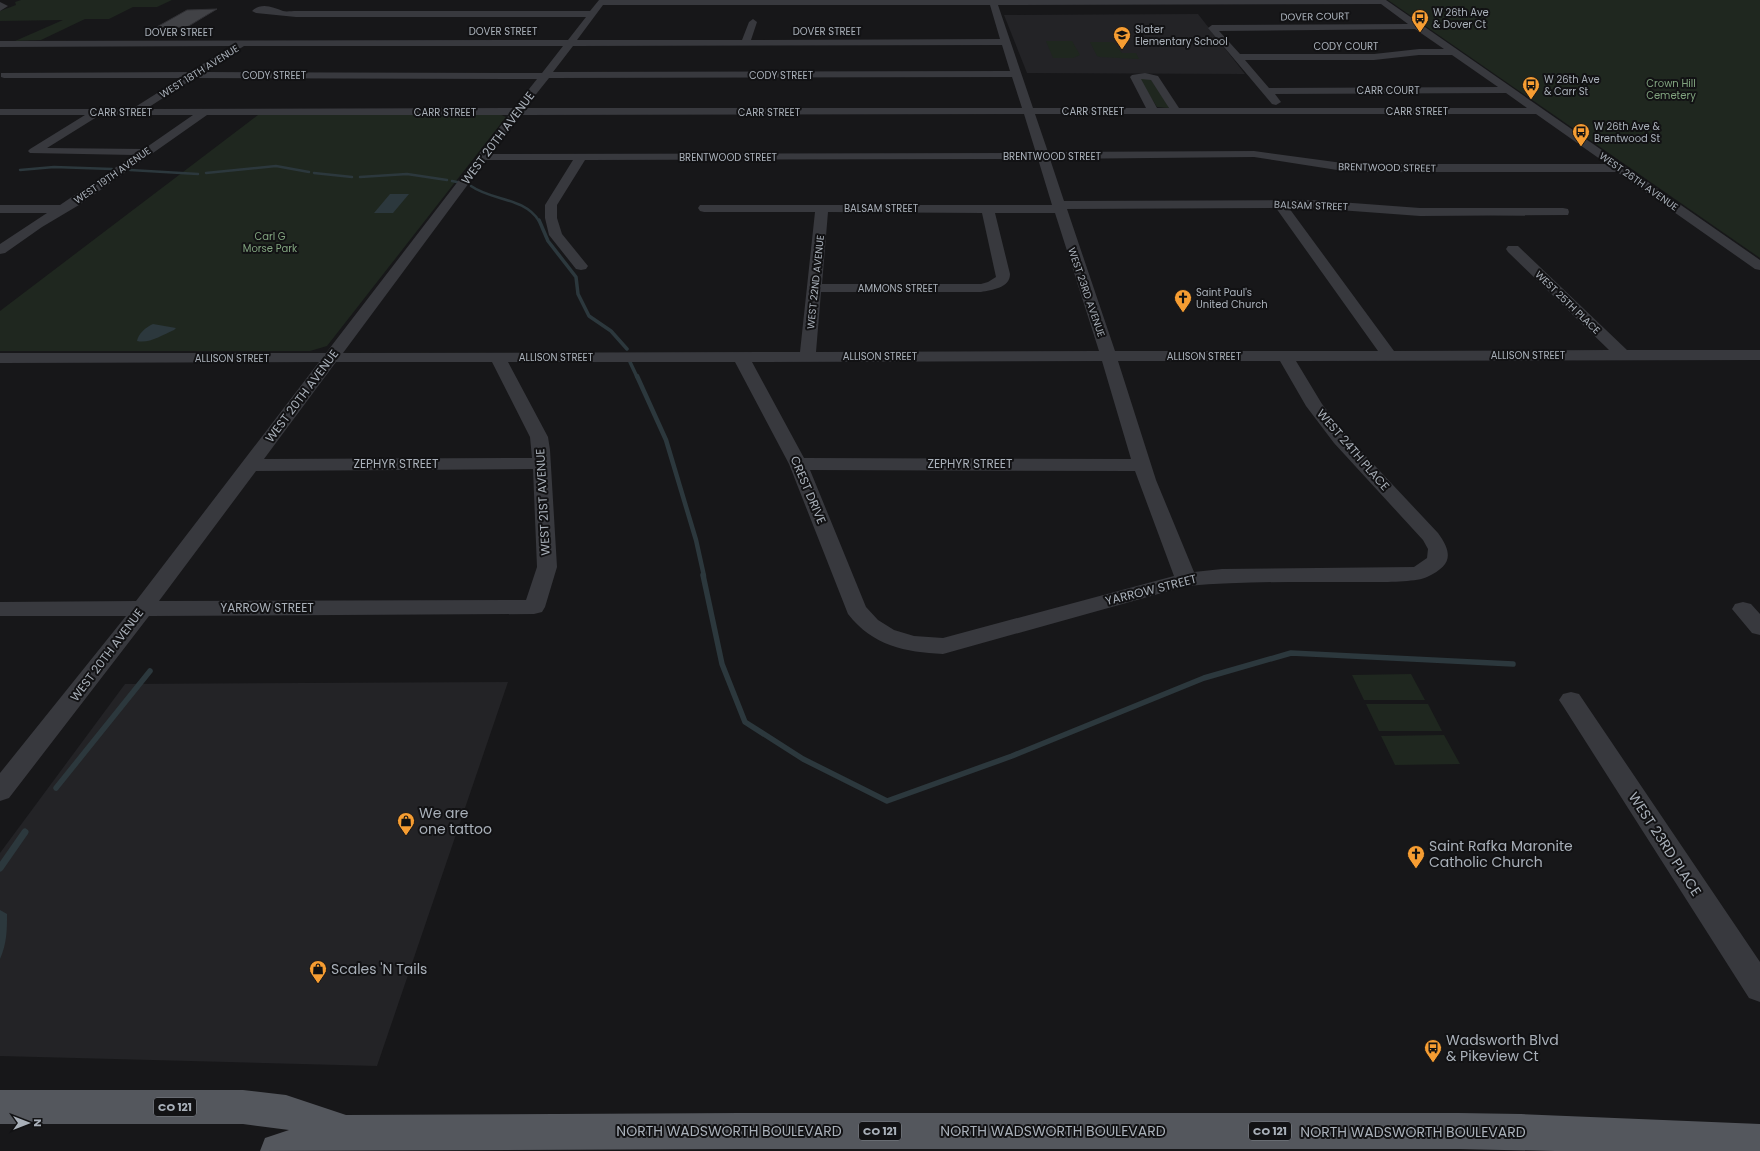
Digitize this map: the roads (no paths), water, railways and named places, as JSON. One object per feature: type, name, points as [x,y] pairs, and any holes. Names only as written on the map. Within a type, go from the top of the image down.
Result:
[{"type":"main road","name":"NORTH WADSWORTH BOULEVARD","points":[[0,1107],[243,1106],[286,1112],[346,1133]]},
{"type":"main road","name":"NORTH WADSWORTH BOULEVARD","points":[[278,1151],[346,1133],[747,1141],[1760,1142]]},
{"type":"street","points":[[602,2],[993,3],[1382,1]]},
{"type":"street","name":"WEST 26TH AVENUE","points":[[1382,1],[1760,266]]},
{"type":"street","name":"WEST 20TH AVENUE","points":[[0,791],[82,688],[570,42],[602,2]]},
{"type":"street","name":"WEST 23RD AVENUE","points":[[993,3],[1044,156],[1142,465],[1186,579]]},
{"type":"street","points":[[0,4],[4,6],[0,9]]},
{"type":"street","points":[[280,13],[592,14]]},
{"type":"street","points":[[746,42],[753,22]]},
{"type":"street","name":"DOVER COURT","points":[[1237,57],[1212,28],[1418,26]]},
{"type":"street","name":"DOVER STREET","points":[[0,44],[1007,42]]},
{"type":"street","name":"WEST 18TH AVENUE","points":[[134,112],[243,43]]},
{"type":"street","name":"CODY COURT","points":[[1237,57],[1374,57],[1419,52],[1454,52]]},
{"type":"street","points":[[1237,57],[1284,112]]},
{"type":"street","name":"CODY STREET","points":[[4,75],[194,74],[545,76],[1016,74]]},
{"type":"street","points":[[1153,111],[1136,77],[1145,76],[1155,78],[1176,111]]},
{"type":"street","name":"CARR COURT","points":[[1267,91],[1508,90]]},
{"type":"street","name":"CARR STREET","points":[[0,112],[1538,111]]},
{"type":"street","points":[[98,112],[34,151],[144,152]]},
{"type":"street","name":"WEST 19TH AVENUE","points":[[0,250],[61,209],[75,202],[144,152],[204,112]]},
{"type":"street","points":[[1352,112],[1363,123]]},
{"type":"street","name":"BRENTWOOD STREET","points":[[483,157],[1254,154],[1278,156],[1322,165],[1350,168],[1619,168]]},
{"type":"street","points":[[581,157],[550,205],[551,218],[556,235],[581,266]]},
{"type":"street","points":[[1280,204],[1389,356]]},
{"type":"street","name":"BALSAM STREET","points":[[704,208],[988,209],[1280,204],[1333,205],[1420,212],[1563,212]]},
{"type":"street","name":"WEST 22ND AVENUE","points":[[808,356],[822,208]]},
{"type":"street","points":[[0,209],[61,209]]},
{"type":"street","name":"AMMONS STREET","points":[[815,288],[981,288],[992,286],[1003,279],[988,209]]},
{"type":"street","name":"WEST 25TH PLACE","points":[[1513,249],[1623,355]]},
{"type":"street","name":"ALLISON STREET","points":[[0,358],[1760,355]]},
{"type":"street","name":"WEST 24TH PLACE","points":[[1285,356],[1315,406],[1340,439],[1431,537]]},
{"type":"street","name":"WEST 21ST AVENUE","points":[[497,357],[539,437],[542,464],[547,567],[534,607]]},
{"type":"street","name":"CREST DRIVE","points":[[741,357],[798,464],[856,609],[870,625]]},
{"type":"street","name":"ZEPHYR STREET","points":[[251,465],[542,464]]},
{"type":"street","name":"ZEPHYR STREET","points":[[798,464],[1142,465]]},
{"type":"street","name":"YARROW STREET","points":[[870,625],[889,636],[926,645],[943,646],[1186,579],[1222,576],[1376,575],[1419,573],[1437,561],[1438,549],[1431,537]]},
{"type":"street","name":"YARROW STREET","points":[[0,609],[534,607]]},
{"type":"street","points":[[1751,609],[1760,628]]},
{"type":"street","name":"WEST 23RD PLACE","points":[[1571,700],[1760,988]]},
{"type":"waterway","points":[[206,173],[276,166],[309,172]]},
{"type":"waterway","points":[[20,170],[54,167],[112,169]]},
{"type":"waterway","points":[[130,170],[198,174]]},
{"type":"waterway","points":[[314,173],[352,177]]},
{"type":"waterway","points":[[360,177],[407,174],[447,180]]},
{"type":"waterway","points":[[452,181],[457,182]]},
{"type":"waterway","points":[[471,186],[479,191],[516,203],[533,213],[539,221]]},
{"type":"waterway","points":[[539,220],[548,241],[576,277],[578,294],[589,316],[611,331],[627,349]]},
{"type":"waterway","points":[[630,362],[637,377]]},
{"type":"waterway","points":[[637,376],[666,440],[696,540],[704,576]]},
{"type":"waterway","points":[[703,575],[722,664],[745,722],[803,759],[887,801],[1012,756],[1204,678],[1291,653],[1513,664]]},
{"type":"waterway","points":[[56,788],[150,671]]},
{"type":"waterway","points":[[0,868],[25,832]]},
{"type":"place","name":"W 26th Ave & Dover Ct","points":[[1420,33]]},
{"type":"place","name":"Slater Elementary School","points":[[1122,50]]},
{"type":"place","name":"W 26th Ave & Carr St","points":[[1531,100]]},
{"type":"place","name":"W 26th Ave & Brentwood St","points":[[1581,147]]},
{"type":"place","name":"Saint Paul's United Church","points":[[1183,313]]},
{"type":"place","name":"We are one tattoo","points":[[406,836]]},
{"type":"place","name":"Saint Rafka Maronite Catholic Church","points":[[1416,869]]},
{"type":"place","name":"Scales 'N Tails","points":[[318,984]]},
{"type":"place","name":"Wadsworth Blvd & Pikeview Ct","points":[[1433,1063]]},
{"type":"park label","name":"Crown Hill Cemetery","points":[[1671,88]]},
{"type":"park label","name":"Carl G Morse Park","points":[[270,242]]}]
